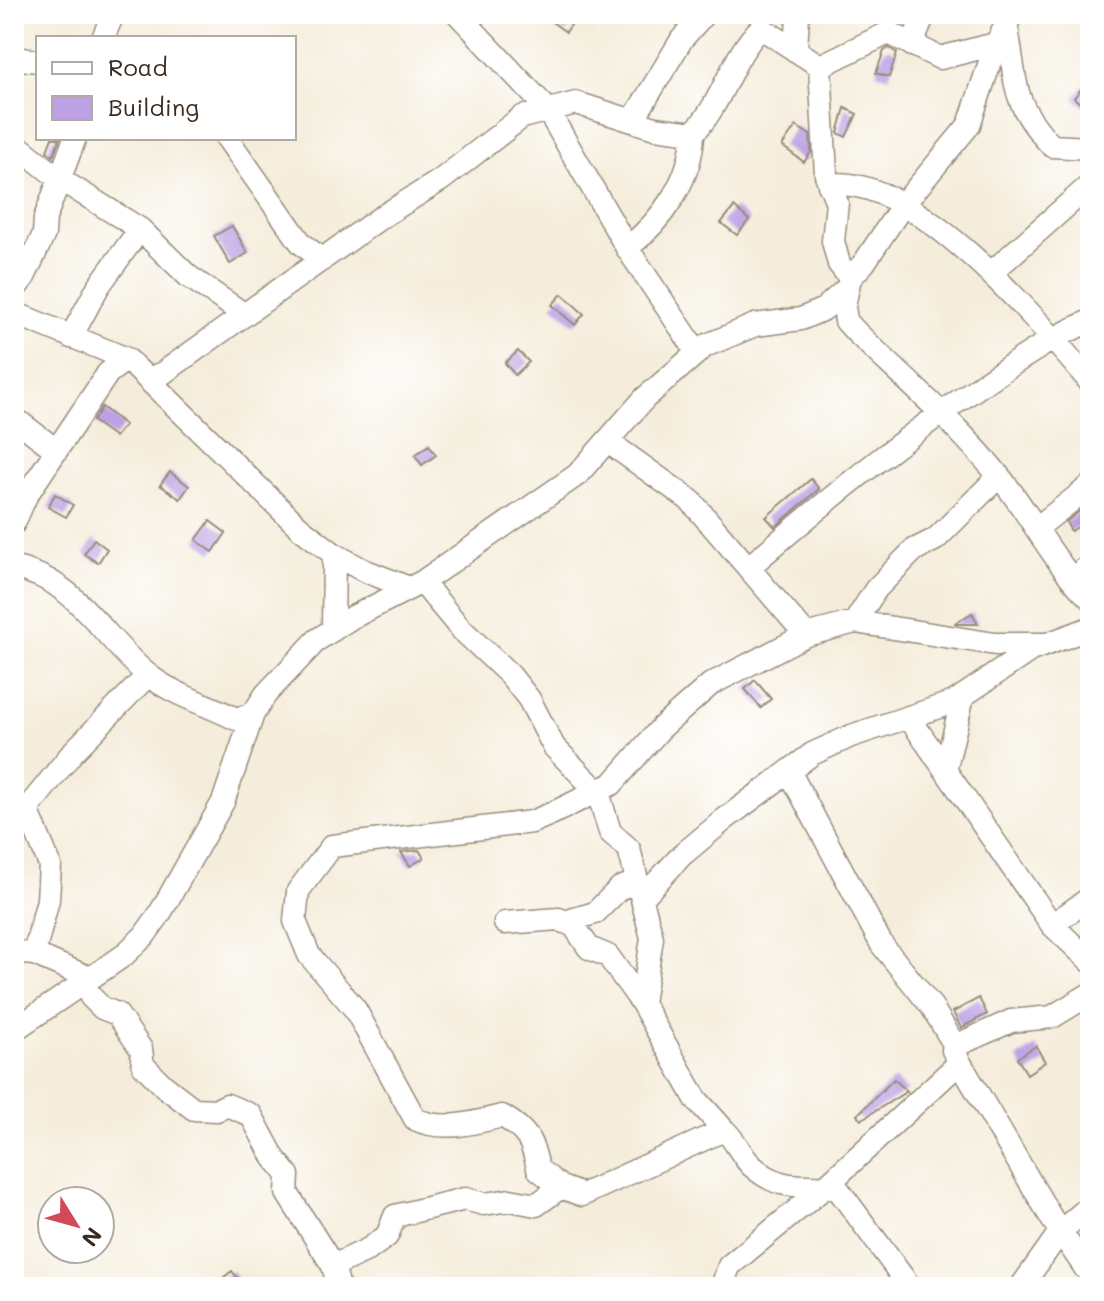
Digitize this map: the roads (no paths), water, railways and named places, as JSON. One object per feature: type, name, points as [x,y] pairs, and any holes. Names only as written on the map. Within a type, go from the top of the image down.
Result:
[{"type":"street","points":[[104,36],[113,14]]},
{"type":"street","points":[[458,14],[547,109],[627,248],[697,352]]},
{"type":"street","points":[[633,120],[676,48],[704,14]]},
{"type":"street","points":[[796,51],[798,14]]},
{"type":"street","points":[[912,45],[924,14]]},
{"type":"street","points":[[627,248],[671,202],[693,148],[693,133],[705,122],[752,21],[820,66]]},
{"type":"street","points":[[820,66],[884,35],[891,34],[940,58],[1005,28]]},
{"type":"street","points":[[1005,28],[1016,95],[1024,113],[1052,146],[1090,148]]},
{"type":"street","points":[[14,1030],[123,956],[159,915],[223,802],[253,714],[266,694],[317,640],[415,585],[577,475],[645,398],[697,352],[728,334],[755,325],[801,319],[824,309],[864,263],[902,206],[969,125],[1005,28]]},
{"type":"street","points":[[14,58],[36,61]]},
{"type":"street","points":[[820,66],[829,185],[837,203],[833,241],[847,284],[846,321],[962,433],[1038,527],[1081,572],[1090,598]]},
{"type":"street","points":[[148,379],[163,373],[441,180],[522,117],[576,103],[655,128],[693,133]]},
{"type":"street","points":[[14,290],[24,277],[44,234],[45,218],[74,140]]},
{"type":"street","points":[[228,140],[301,243],[322,260]]},
{"type":"street","points":[[14,143],[61,180],[140,229],[188,276],[245,315]]},
{"type":"street","points":[[829,185],[859,185],[902,206],[952,240],[991,273],[1053,337],[1090,382]]},
{"type":"street","points":[[991,273],[1090,185]]},
{"type":"street","points":[[71,337],[98,287],[140,229]]},
{"type":"street","points":[[15,314],[127,359],[215,448],[334,554],[415,585],[510,675],[529,699],[554,747],[598,792],[610,832],[629,849],[652,938],[642,1003]]},
{"type":"street","points":[[801,319],[857,333]]},
{"type":"street","points":[[749,567],[815,510],[939,414],[1053,337],[1090,321]]},
{"type":"street","points":[[14,523],[26,496],[108,373],[127,359]]},
{"type":"street","points":[[14,418],[56,450]]},
{"type":"street","points":[[607,441],[691,501],[806,635]]},
{"type":"street","points":[[855,622],[876,589],[914,550],[936,539],[999,476]]},
{"type":"street","points":[[1038,527],[1090,486]]},
{"type":"street","points":[[333,630],[334,554]]},
{"type":"street","points":[[14,568],[33,572],[58,585],[86,609],[148,675],[236,719],[253,714]]},
{"type":"street","points":[[724,1130],[582,1195],[561,1187],[538,1169],[532,1141],[502,1116],[473,1124],[430,1126],[415,1119],[355,1009],[309,955],[295,921],[298,891],[332,846],[532,822],[598,792],[612,784],[661,728],[711,684],[806,635],[855,622],[995,644],[1044,644]]},
{"type":"street","points":[[564,922],[595,913],[620,888],[640,890],[812,754],[851,736],[910,719],[963,696],[1044,644],[1090,628]]},
{"type":"street","points":[[87,980],[24,953],[48,900],[50,865],[27,809],[73,752],[148,675]]},
{"type":"street","points":[[946,767],[963,696]]},
{"type":"street","points":[[910,719],[1052,925],[1090,961]]},
{"type":"street","points":[[789,771],[882,945],[932,1007],[1060,1232],[1090,1275]]},
{"type":"street","points":[[1052,925],[1090,898]]},
{"type":"street","points":[[505,923],[550,919],[564,922],[574,926],[589,948],[608,956],[642,1003],[696,1099],[749,1164],[765,1176],[800,1189],[826,1186],[838,1189],[910,1287]]},
{"type":"street","points":[[87,980],[91,997],[102,1008],[117,1014],[141,1049],[143,1065],[164,1086],[194,1109],[217,1110],[227,1105],[251,1115],[274,1158],[288,1175],[287,1193],[336,1276],[387,1236],[395,1216],[465,1199],[484,1204],[510,1200],[536,1205],[561,1187]]},
{"type":"street","points":[[722,1287],[729,1266],[826,1186],[957,1053],[1011,1021],[1052,1017],[1088,1004]]},
{"type":"street","points":[[1021,1287],[1060,1232],[1090,1206]]}]
